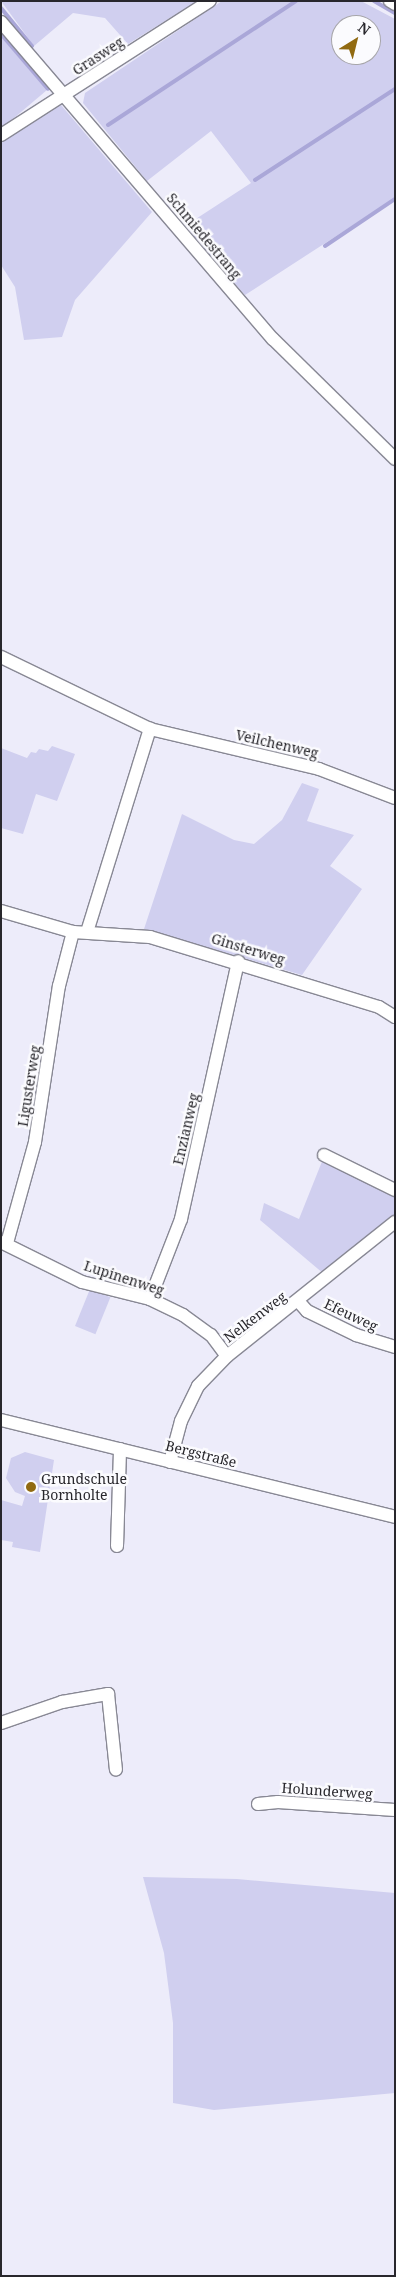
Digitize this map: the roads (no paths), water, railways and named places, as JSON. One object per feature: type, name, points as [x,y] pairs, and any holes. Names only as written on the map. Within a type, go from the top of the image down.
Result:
[{"type":"street","name":"Grasweg","points":[[1,135],[210,1]]},
{"type":"street","points":[[390,1],[395,4]]},
{"type":"street","name":"Schmiedestrang","points":[[1,22],[272,339],[395,459]]},
{"type":"street","name":"Veilchenweg","points":[[1,657],[150,729],[319,769],[395,798]]},
{"type":"street","points":[[87,932],[117,841],[150,729]]},
{"type":"street","name":"Ginsterweg","points":[[1,911],[73,932],[150,937],[238,961],[379,1007],[395,1017]]},
{"type":"street","name":"Ligusterweg","points":[[4,1243],[35,1142],[59,986],[73,932]]},
{"type":"street","name":"Enzianweg","points":[[150,1299],[181,1219],[238,961]]},
{"type":"street","points":[[324,1155],[395,1190]]},
{"type":"street","name":"Nelkenweg","points":[[170,1462],[191,1399],[198,1386],[227,1356],[299,1302],[395,1222]]},
{"type":"street","name":"Lupinenweg","points":[[4,1243],[82,1282],[150,1299],[183,1315],[211,1335],[227,1356]]},
{"type":"street","name":"Efeuweg","points":[[299,1302],[307,1311],[356,1336],[395,1348]]},
{"type":"street","name":"Bergstraße","points":[[1,1420],[395,1517]]},
{"type":"street","points":[[117,1546],[120,1449]]},
{"type":"street","points":[[1,1723],[62,1702],[108,1694],[116,1770]]},
{"type":"street","name":"Holunderweg","points":[[258,1804],[278,1802],[395,1810]]},
{"type":"waterway","points":[[108,125],[296,1]]},
{"type":"waterway","points":[[374,1],[395,13]]},
{"type":"waterway","points":[[1,8],[32,46]]},
{"type":"waterway","points":[[1,34],[48,89]]},
{"type":"waterway","points":[[255,180],[395,89]]},
{"type":"waterway","points":[[325,246],[395,199]]},
{"type":"place","name":"Grundschule Bornholte","points":[[31,1487]]}]
